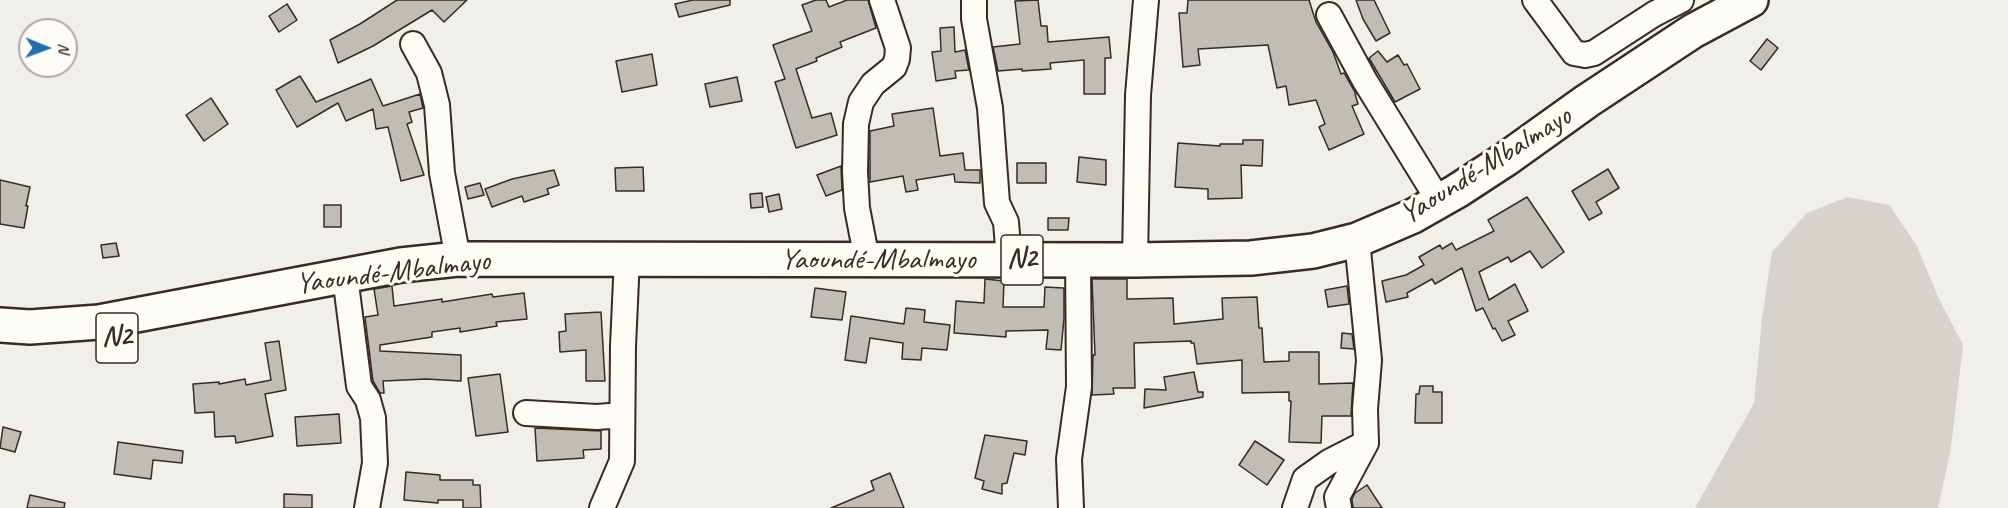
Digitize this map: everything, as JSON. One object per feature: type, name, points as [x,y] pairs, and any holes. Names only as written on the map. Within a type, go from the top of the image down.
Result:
[{"type":"highway","name":"Yaoundé-Mbalmayo","points":[[0,325],[30,327],[99,322],[401,265],[458,260],[1078,258],[1135,260],[1251,258],[1313,251],[1357,240],[1413,216],[1506,159],[1587,101],[1693,31],[1751,0]]},
{"type":"highway","name":"Yaoundé-Mbalmayo","points":[[0,343],[99,342],[146,332],[226,297]]},
{"type":"street","points":[[867,260],[857,208],[856,124],[861,102],[873,84],[894,67],[897,59],[898,48],[882,0]]},
{"type":"street","points":[[974,0],[974,18],[990,108],[997,203],[1006,222],[1009,260]]},
{"type":"street","points":[[1135,260],[1138,95],[1146,0]]},
{"type":"street","points":[[1536,0],[1574,53],[1585,55],[1594,53],[1654,14],[1681,0]]},
{"type":"street","points":[[1329,15],[1365,81],[1439,201]]},
{"type":"street","points":[[413,44],[429,73],[437,105],[442,172],[458,260]]},
{"type":"street","points":[[1339,508],[1337,497],[1366,443],[1365,409],[1369,360],[1357,240]]},
{"type":"street","points":[[602,508],[622,461],[627,258]]},
{"type":"street","points":[[1071,508],[1069,459],[1079,387],[1078,258]]},
{"type":"street","points":[[345,276],[359,386],[368,400],[373,418],[375,463],[367,508]]},
{"type":"street","points":[[526,413],[597,417],[622,415]]},
{"type":"street","points":[[1295,508],[1305,479],[1329,462],[1366,443]]},
{"type":"shaded area","points":[[1848,197],[1889,205],[1917,246],[1939,299],[1963,345],[1951,448],[1938,508],[1695,508],[1754,403],[1762,318],[1772,252],[1807,213]]},
{"type":"building","points":[[397,0],[467,0],[444,22],[432,10],[373,46],[338,63],[330,40]]},
{"type":"building","points":[[693,0],[730,0],[730,5],[679,17],[675,4]]},
{"type":"building","points":[[816,0],[826,0],[829,7],[847,0],[868,0],[876,28],[840,42],[842,47],[816,58],[817,61],[796,69],[812,118],[831,113],[837,135],[796,148],[775,82],[785,79],[773,45],[812,31],[802,5]]},
{"type":"building","points":[[1038,0],[1041,26],[1047,26],[1048,42],[1109,37],[1111,58],[1105,58],[1105,94],[1084,94],[1084,60],[1050,63],[1051,69],[998,71],[993,47],[1020,44],[1015,1]]},
{"type":"building","points":[[1188,0],[1309,0],[1316,22],[1333,52],[1341,74],[1344,73],[1356,94],[1358,104],[1352,106],[1364,134],[1329,150],[1319,127],[1325,124],[1316,100],[1289,105],[1286,86],[1277,88],[1268,45],[1198,49],[1200,65],[1183,67],[1179,13],[1187,13]]},
{"type":"building","points":[[1356,0],[1374,0],[1390,33],[1376,41],[1363,19]]},
{"type":"building","points":[[287,4],[297,20],[279,32],[269,16]]},
{"type":"building","points":[[954,27],[955,52],[965,50],[969,70],[955,71],[956,78],[936,81],[932,52],[941,51],[940,28]]},
{"type":"building","points":[[1767,39],[1778,48],[1761,70],[1750,61]]},
{"type":"building","points":[[1378,51],[1387,62],[1398,55],[1404,65],[1407,64],[1420,89],[1395,102],[1369,58]]},
{"type":"building","points":[[652,54],[657,85],[622,92],[616,61]]},
{"type":"building","points":[[300,76],[316,102],[371,79],[383,106],[420,94],[423,108],[409,112],[412,122],[407,124],[424,175],[401,181],[388,127],[376,129],[373,109],[346,121],[338,103],[297,127],[276,90]]},
{"type":"building","points":[[737,77],[742,101],[710,107],[705,84]]},
{"type":"building","points":[[211,98],[228,124],[204,141],[186,115]]},
{"type":"building","points":[[933,108],[940,156],[963,153],[965,170],[980,170],[980,183],[955,182],[954,174],[916,180],[918,190],[906,192],[903,176],[870,182],[870,131],[894,126],[892,114]]},
{"type":"building","points":[[1243,140],[1263,140],[1262,166],[1241,165],[1242,198],[1208,199],[1208,189],[1175,187],[1178,143],[1220,146],[1220,144],[1243,144]]},
{"type":"building","points":[[1079,157],[1106,160],[1106,185],[1077,182]]},
{"type":"building","points":[[1017,163],[1046,163],[1046,183],[1017,183]]},
{"type":"building","points":[[841,166],[842,190],[826,196],[817,175]]},
{"type":"building","points":[[643,167],[644,191],[616,191],[615,168]]},
{"type":"building","points":[[1608,169],[1619,188],[1596,202],[1602,213],[1589,220],[1572,191]]},
{"type":"building","points":[[554,170],[559,185],[547,189],[549,194],[524,202],[522,196],[492,207],[485,189],[512,179]]},
{"type":"building","points":[[0,180],[30,187],[24,228],[0,224]]},
{"type":"building","points":[[480,183],[484,195],[468,199],[465,187]]},
{"type":"building","points":[[762,193],[763,207],[751,208],[750,194]]},
{"type":"building","points":[[779,194],[782,209],[769,212],[766,197]]},
{"type":"building","points":[[1527,197],[1564,252],[1542,268],[1530,251],[1511,262],[1508,257],[1479,272],[1489,300],[1515,284],[1528,311],[1508,321],[1515,335],[1502,341],[1495,328],[1493,329],[1483,308],[1476,311],[1462,268],[1435,284],[1432,279],[1407,293],[1408,297],[1386,302],[1382,281],[1406,275],[1424,265],[1419,257],[1440,245],[1442,249],[1452,243],[1456,250],[1494,231],[1488,220]]},
{"type":"building","points":[[324,205],[341,205],[341,227],[324,227]]},
{"type":"building","points":[[1048,218],[1069,218],[1068,230],[1048,230]]},
{"type":"building","points":[[116,243],[119,256],[103,258],[101,245]]},
{"type":"building","points":[[985,279],[1004,281],[1003,307],[1044,307],[1045,287],[1064,288],[1061,350],[1046,349],[1048,330],[1006,331],[1006,337],[954,333],[956,301],[984,303]]},
{"type":"building","points":[[1092,279],[1127,279],[1127,299],[1173,298],[1174,324],[1223,319],[1222,298],[1257,297],[1264,362],[1289,361],[1289,352],[1319,352],[1319,384],[1353,383],[1351,416],[1322,416],[1321,443],[1289,442],[1291,401],[1289,401],[1289,392],[1242,393],[1242,360],[1197,364],[1194,343],[1191,341],[1134,343],[1135,388],[1113,388],[1114,394],[1092,395],[1093,355],[1095,355]]},
{"type":"building","points":[[392,286],[394,306],[442,299],[442,302],[492,294],[493,297],[524,293],[527,319],[496,322],[497,326],[460,332],[460,328],[432,332],[432,337],[380,345],[380,351],[461,355],[461,381],[426,379],[383,381],[384,393],[380,393],[373,381],[365,317],[378,315],[374,289]]},
{"type":"building","points":[[1347,286],[1349,304],[1328,307],[1325,290]]},
{"type":"building","points":[[815,288],[846,292],[842,320],[811,317]]},
{"type":"building","points":[[906,308],[925,310],[924,322],[950,325],[947,350],[922,348],[921,360],[902,359],[903,343],[870,338],[866,363],[845,360],[851,316],[904,324]]},
{"type":"building","points":[[601,312],[605,381],[586,381],[586,350],[560,352],[559,332],[566,331],[565,314]]},
{"type":"building","points":[[1342,333],[1352,334],[1354,349],[1341,348]]},
{"type":"building","points":[[279,341],[286,390],[265,394],[273,436],[236,443],[235,436],[215,437],[214,412],[195,413],[193,384],[219,382],[219,384],[245,379],[246,385],[271,380],[265,343]]},
{"type":"building","points":[[1194,372],[1198,392],[1203,392],[1203,397],[1144,408],[1145,389],[1166,390],[1164,377]]},
{"type":"building","points":[[500,374],[508,432],[476,436],[468,378]]},
{"type":"building","points":[[1420,386],[1433,386],[1433,392],[1442,392],[1442,423],[1415,423],[1416,394],[1419,394]]},
{"type":"building","points":[[339,414],[341,443],[297,446],[295,417]]},
{"type":"building","points":[[3,427],[21,432],[15,452],[0,448]]},
{"type":"building","points":[[535,428],[601,431],[601,449],[583,450],[584,458],[537,461]]},
{"type":"building","points":[[985,435],[1027,441],[1025,455],[1014,453],[1007,483],[1002,484],[1002,494],[982,489],[984,481],[975,478]]},
{"type":"building","points":[[1255,441],[1284,460],[1267,485],[1239,465]]},
{"type":"building","points":[[118,442],[183,451],[182,463],[153,460],[151,479],[114,474]]},
{"type":"building","points":[[406,472],[440,475],[440,480],[473,480],[473,485],[480,485],[481,508],[463,508],[463,500],[438,500],[438,503],[404,500]]},
{"type":"building","points":[[890,473],[904,508],[831,508],[874,490],[871,481]]},
{"type":"building","points":[[1367,485],[1382,508],[1353,508],[1352,499],[1355,493]]},
{"type":"building","points":[[284,494],[312,495],[312,508],[284,508]]},
{"type":"building","points":[[30,495],[65,503],[64,508],[27,508]]}]
